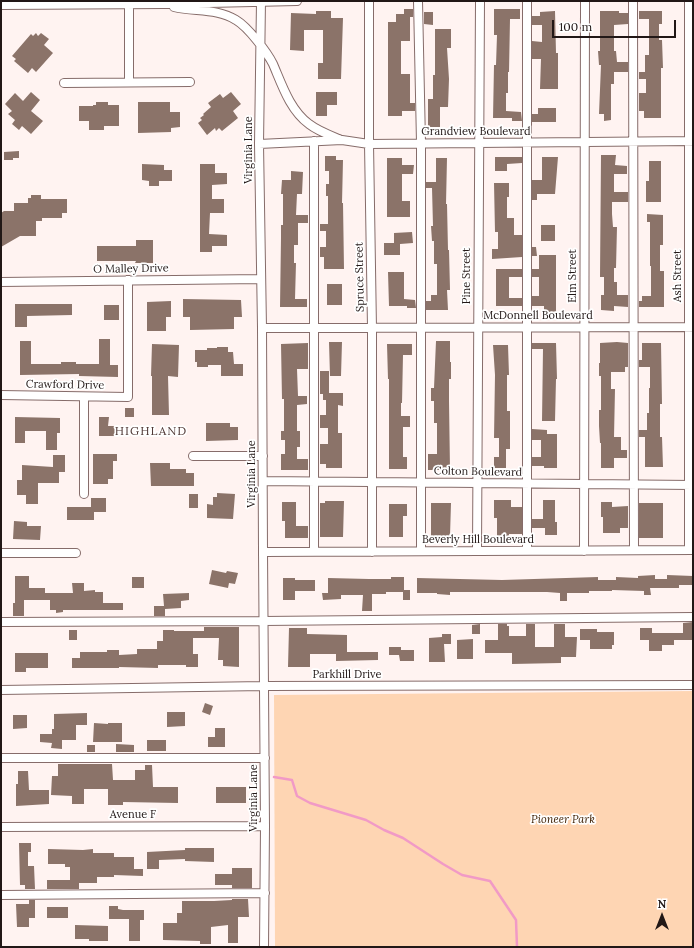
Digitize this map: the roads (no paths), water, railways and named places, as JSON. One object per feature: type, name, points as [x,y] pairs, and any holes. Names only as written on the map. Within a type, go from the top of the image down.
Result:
[{"type":"street","name":"Virginia Lane","points":[[261,1],[259,144],[266,826],[264,947]]},
{"type":"street","points":[[1,5],[164,4],[297,1]]},
{"type":"street","name":"Spruce Street","points":[[369,1],[369,144],[372,328],[372,552]]},
{"type":"street","points":[[418,1],[421,143],[421,552]]},
{"type":"street","name":"Pine Street","points":[[477,551],[480,1]]},
{"type":"street","points":[[527,1],[527,551]]},
{"type":"street","name":"Elm Street","points":[[584,1],[584,551]]},
{"type":"street","points":[[633,1],[634,550]]},
{"type":"street","name":"Ash Street","points":[[689,1],[691,141],[691,550]]},
{"type":"street","points":[[129,4],[130,82]]},
{"type":"street","points":[[164,4],[188,10],[224,13],[238,20],[248,29],[272,62],[287,95],[296,110],[308,123],[322,132],[342,140]]},
{"type":"street","points":[[64,83],[190,82]]},
{"type":"street","name":"Grandview Boulevard","points":[[259,144],[342,140],[369,144],[691,141]]},
{"type":"street","points":[[314,141],[314,552]]},
{"type":"street","name":"O Malley Drive","points":[[1,282],[261,279]]},
{"type":"street","name":"Crawford Drive","points":[[1,395],[128,397],[128,280]]},
{"type":"street","name":"McDonnell Boulevard","points":[[262,328],[691,327]]},
{"type":"street","points":[[84,397],[84,494]]},
{"type":"street","points":[[193,456],[263,456]]},
{"type":"street","name":"Colton Boulevard","points":[[263,481],[691,485]]},
{"type":"street","name":"Beverly Hill Boulevard","points":[[263,552],[691,550]]},
{"type":"street","points":[[1,553],[76,553]]},
{"type":"street","points":[[1,622],[693,617]]},
{"type":"street","name":"Parkhill Drive","points":[[1,690],[264,686],[693,685]]},
{"type":"street","points":[[1,758],[265,758]]},
{"type":"street","name":"Avenue F","points":[[1,827],[266,826]]},
{"type":"street","points":[[1,895],[265,893]]},
{"type":"waterway","points":[[274,777],[292,780],[297,796],[310,803],[366,820],[403,838],[462,875],[490,881],[516,920],[517,947]]},
{"type":"district","name":"HIGHLAND","points":[[151,432]]},
{"type":"park label","name":"Pioneer Park","points":[[563,820]]}]
